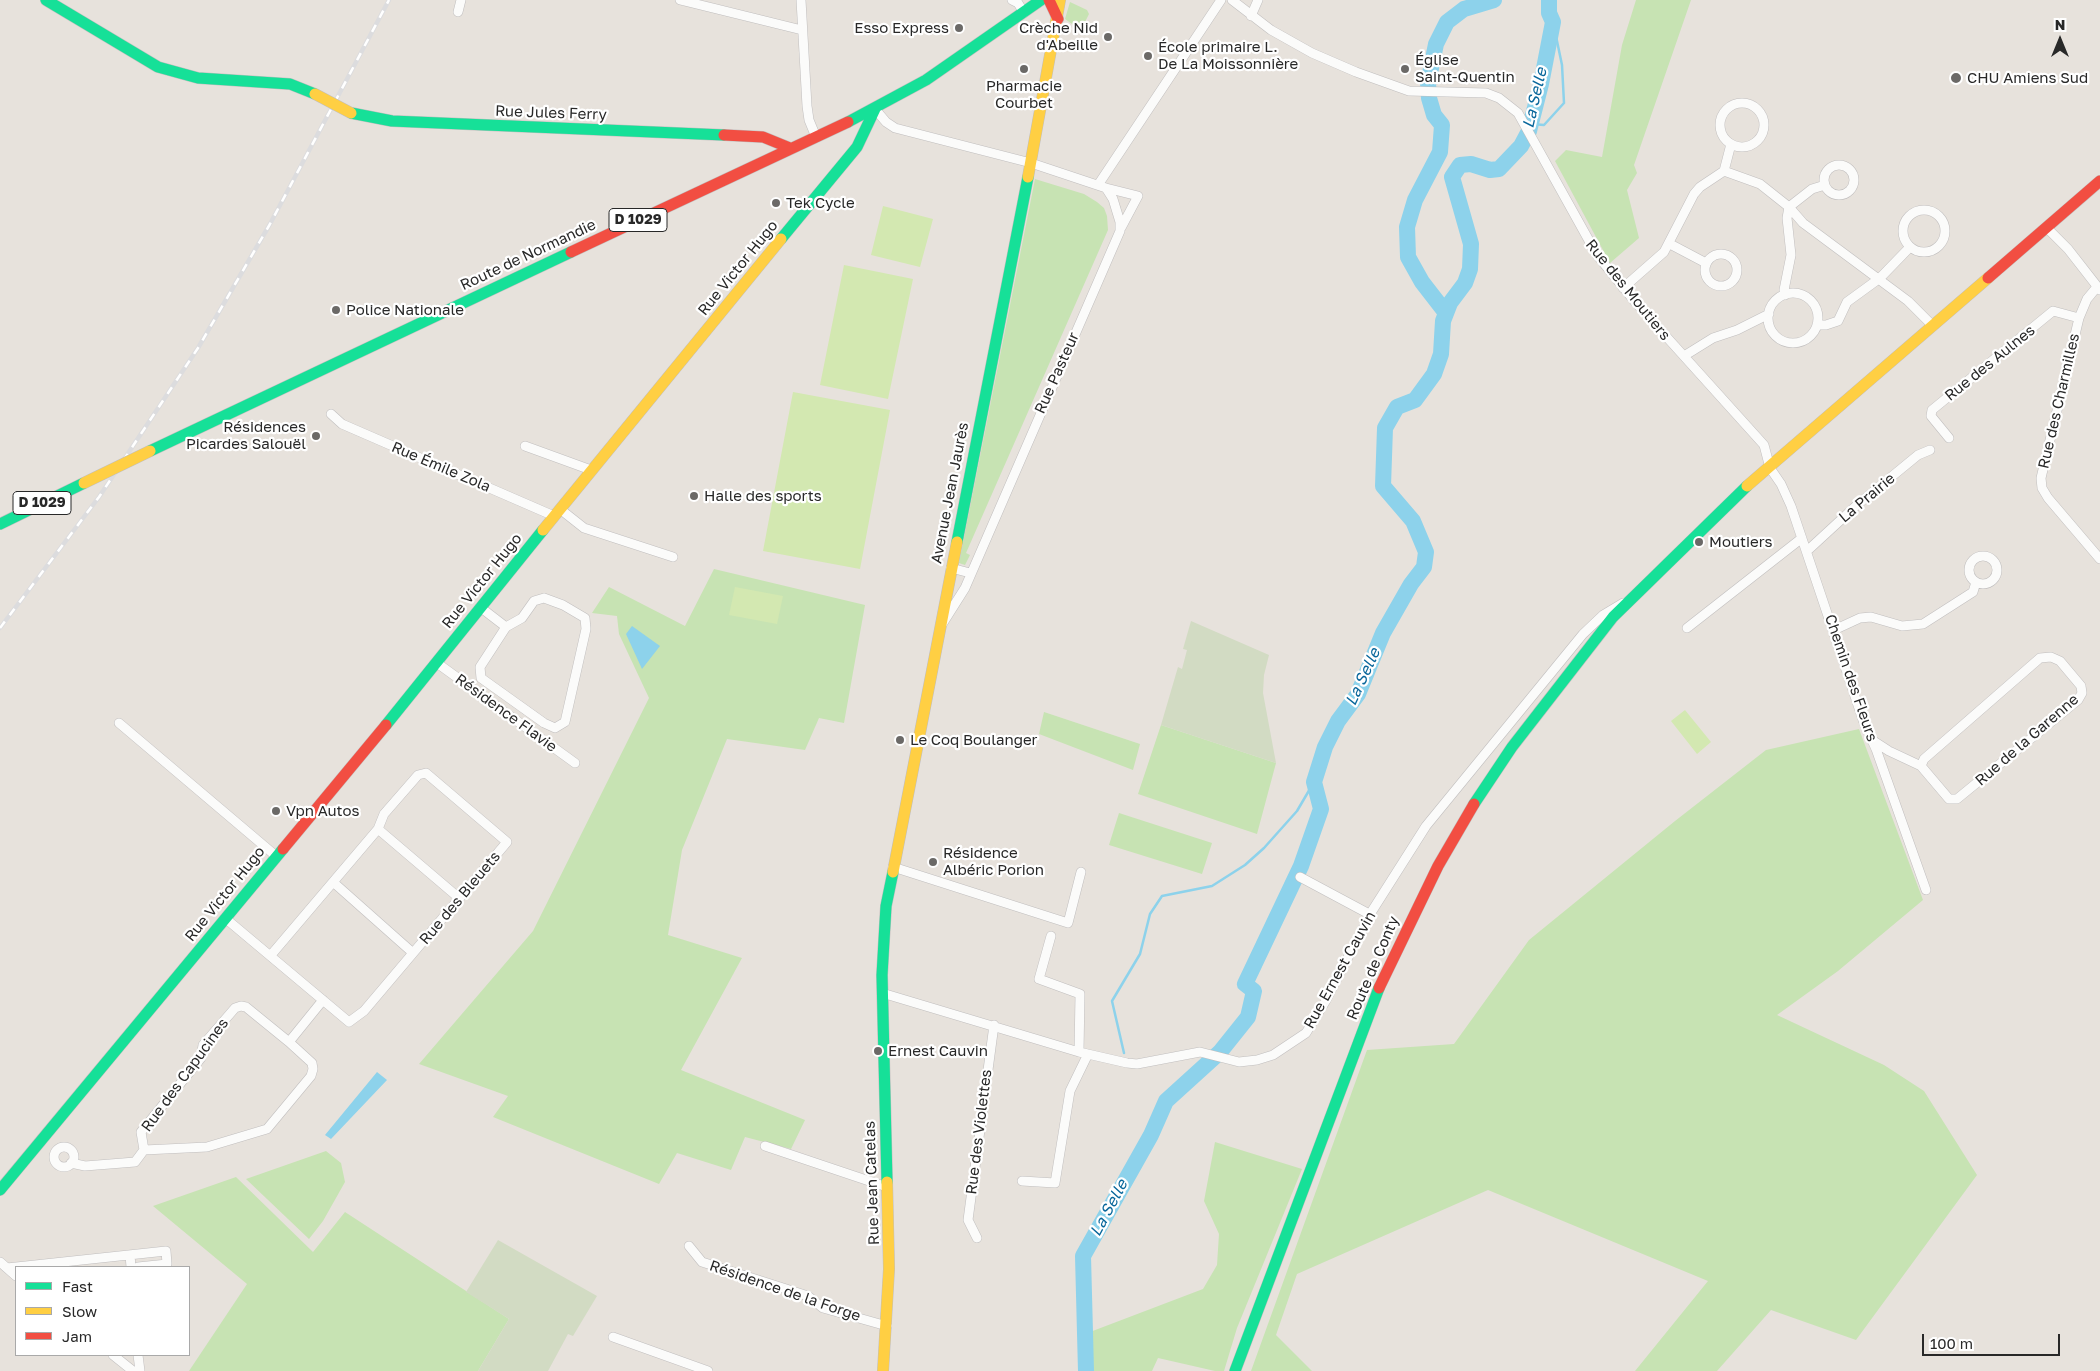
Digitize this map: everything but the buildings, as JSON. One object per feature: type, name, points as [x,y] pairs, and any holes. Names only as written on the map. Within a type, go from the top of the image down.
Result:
[{"type":"street","name":"Rue Jules Ferry","points":[[46,0],[158,67],[198,78],[290,84],[315,94],[351,113],[392,121],[763,137],[790,148]]},
{"type":"street","points":[[458,12],[461,0]]},
{"type":"street","points":[[680,0],[802,30]]},
{"type":"street","points":[[801,0],[809,120],[816,137]]},
{"type":"street","points":[[1014,0],[1024,13]]},
{"type":"street","name":"Route de Normandie","points":[[0,524],[150,451],[875,109],[926,80],[1042,0]]},
{"type":"street","points":[[1049,0],[1058,20]]},
{"type":"street","name":"Avenue Jean Jaurès","points":[[882,993],[886,906],[892,867],[1058,20],[1060,0]]},
{"type":"street","points":[[1102,187],[1221,0]]},
{"type":"street","name":"Rue des Moutiers","points":[[1232,0],[1251,16],[1312,52],[1386,83],[1421,93],[1486,93],[1510,106],[1524,122],[1582,233],[1597,255],[1623,288],[1764,445],[1770,468]]},
{"type":"street","points":[[1251,16],[1258,0]]},
{"type":"street","points":[[1738,103],[1753,105],[1762,115],[1764,122],[1762,136],[1751,145],[1745,147],[1731,144],[1725,139],[1720,125],[1725,110],[1738,103]]},
{"type":"street","points":[[875,109],[894,128],[1030,163],[1102,187],[1117,210],[1120,231]]},
{"type":"street","name":"Rue Victor Hugo","points":[[0,1190],[437,663],[591,470],[859,144],[875,109]]},
{"type":"street","points":[[1623,288],[1664,252],[1670,244],[1694,194],[1700,187],[1724,171],[1731,144]]},
{"type":"street","points":[[1724,171],[1760,184],[1789,207],[1803,223],[1880,278],[1908,301],[1933,326]]},
{"type":"street","name":"Route de Conty","points":[[1235,1371],[1380,985],[1414,912],[1482,790],[1549,697],[1610,615],[1630,599],[1713,517],[1753,480],[1770,468],[2100,181]]},
{"type":"street","points":[[1785,295],[1784,290],[1791,255],[1787,218],[1789,207],[1812,189],[1825,185]]},
{"type":"street","name":"Rue Pasteur","points":[[939,628],[964,588],[1120,231],[1138,196],[1102,187]]},
{"type":"street","points":[[1929,210],[1935,213],[1944,224],[1945,231],[1941,244],[1930,251],[1923,252],[1910,247],[1903,235],[1905,222],[1915,212],[1929,210]]},
{"type":"street","points":[[2046,227],[2068,249],[2098,288]]},
{"type":"street","points":[[1670,244],[1706,263]]},
{"type":"street","points":[[1817,325],[1826,325],[1838,321],[1847,302],[1880,278],[1910,247]]},
{"type":"street","name":"Rue des Charmilles","points":[[2098,288],[2087,299],[2079,318],[2041,478],[2042,488],[2048,498],[2100,559]]},
{"type":"street","points":[[1800,294],[1813,303],[1817,310],[1817,325],[1808,338],[1800,342],[1784,342],[1771,330],[1769,314],[1774,302],[1785,295],[1800,294]]},
{"type":"street","name":"Rue des Aulnes","points":[[1949,438],[1931,416],[1932,410],[2053,311],[2079,318]]},
{"type":"street","points":[[1684,356],[1713,338],[1737,330],[1769,314]]},
{"type":"street","name":"Rue Émile Zola","points":[[331,414],[342,424],[557,513],[584,528],[673,558]]},
{"type":"street","points":[[525,446],[591,470]]},
{"type":"street","name":"La Prairie","points":[[1807,551],[1857,504],[1918,455],[1930,450]]},
{"type":"street","name":"Chemin des Fleurs","points":[[1770,468],[1781,484],[1807,551],[1870,738],[1876,749],[1926,890]]},
{"type":"street","points":[[1687,628],[1802,538]]},
{"type":"street","points":[[951,568],[970,573]]},
{"type":"street","points":[[1834,630],[1860,618],[1871,617],[1902,626],[1923,624],[1973,592],[1976,582]]},
{"type":"street","points":[[544,598],[563,605],[585,618],[586,629],[566,722],[555,728],[481,678],[480,667],[506,627],[522,618],[534,601],[544,598]]},
{"type":"street","points":[[480,607],[506,627]]},
{"type":"street","name":"Rue Ernest Cauvin","points":[[882,993],[1084,1053],[1137,1064],[1200,1052],[1240,1062],[1257,1060],[1273,1055],[1306,1033],[1325,1002],[1371,915],[1426,826],[1543,680],[1583,634],[1610,615]]},
{"type":"street","name":"Rue de la Garenne","points":[[1870,738],[1889,751],[1921,766],[1949,799],[1957,799],[2078,700],[2082,693],[2081,686],[2060,662],[2051,657],[2040,658],[1924,759],[1921,766]]},
{"type":"street","name":"Résidence Flavie","points":[[437,663],[575,763]]},
{"type":"street","points":[[120,723],[276,856]]},
{"type":"street","name":"Rue des Bleuets","points":[[225,918],[271,954],[349,1022],[364,1012],[506,842],[426,773],[418,775],[384,814],[378,829],[271,954]]},
{"type":"street","points":[[378,829],[459,898]]},
{"type":"street","points":[[892,867],[1068,923],[1081,872]]},
{"type":"street","points":[[1300,877],[1371,915]]},
{"type":"street","points":[[333,882],[413,953]]},
{"type":"street","points":[[1022,1180],[1055,1183],[1070,1091],[1084,1053],[1080,994],[1039,979],[1050,936]]},
{"type":"street","name":"Rue Jean Catelas","points":[[882,993],[889,1269],[883,1371]]},
{"type":"street","points":[[289,1042],[324,1000]]},
{"type":"street","name":"Rue des Capucines","points":[[71,1163],[85,1166],[135,1162],[144,1150],[141,1132],[201,1058],[204,1045],[235,1008],[246,1007],[312,1063],[311,1076],[266,1129],[206,1147],[144,1150]]},
{"type":"street","name":"Rue des Violettes","points":[[977,1238],[968,1220],[994,1025]]},
{"type":"street","points":[[765,1146],[887,1186]]},
{"type":"street","name":"Résidence de la Forge","points":[[689,1246],[702,1262],[808,1296],[823,1308],[887,1326]]},
{"type":"street","points":[[4,1265],[166,1251],[167,1264],[148,1266]]},
{"type":"street","points":[[130,1255],[131,1266]]},
{"type":"street","points":[[4,1265],[15,1275]]},
{"type":"street","points":[[613,1337],[708,1371]]},
{"type":"street","points":[[114,1356],[133,1371]]},
{"type":"street","points":[[138,1356],[140,1371]]},
{"type":"green space","points":[[1636,0],[1691,0],[1634,165],[1637,173],[1627,190],[1639,238],[1610,263],[1555,161],[1566,150],[1602,157],[1622,45]]},
{"type":"green space","points":[[1070,2],[1087,10],[1089,14],[1082,28],[1079,29],[1065,19]]},
{"type":"green space","points":[[1035,179],[1084,194],[1097,202],[1104,208],[1107,216],[1108,230],[966,553],[970,555],[965,565],[959,563]]},
{"type":"green space","points":[[883,206],[933,219],[920,267],[871,255]]},
{"type":"green space","points":[[844,265],[913,279],[888,399],[820,385]]},
{"type":"green space","points":[[793,392],[890,410],[860,569],[763,551]]},
{"type":"green space","points":[[714,569],[865,605],[844,723],[819,718],[805,750],[727,739],[682,850],[668,935],[742,958],[681,1070],[805,1120],[791,1149],[745,1137],[731,1170],[677,1153],[659,1184],[493,1117],[508,1096],[419,1064],[533,931],[649,698],[619,634],[617,616],[592,613],[609,587],[685,626]]},
{"type":"green space","points":[[735,587],[783,596],[777,624],[729,615]]},
{"type":"green space","points":[[1191,621],[1269,655],[1264,675],[1263,693],[1276,763],[1161,725],[1178,667],[1182,669],[1187,650],[1183,649]]},
{"type":"green space","points":[[1685,710],[1711,742],[1697,754],[1671,721]]},
{"type":"green space","points":[[1044,712],[1140,744],[1133,770],[1039,734]]},
{"type":"green space","points":[[1161,725],[1276,763],[1257,834],[1138,794]]},
{"type":"green space","points":[[1859,729],[1923,900],[1838,971],[1777,1015],[1884,1065],[1924,1091],[1977,1175],[1856,1340],[1771,1310],[1717,1371],[1635,1371],[1708,1281],[1488,1190],[1297,1274],[1276,1335],[1312,1371],[1251,1371],[1367,1050],[1454,1044],[1529,940],[1675,821],[1766,750]]},
{"type":"green space","points":[[1119,813],[1212,843],[1202,874],[1109,845]]},
{"type":"green space","points":[[1215,1142],[1302,1169],[1237,1328],[1224,1371],[1215,1371],[1158,1358],[1152,1371],[1090,1371],[1090,1332],[1203,1289],[1217,1265],[1219,1234],[1204,1201]]},
{"type":"green space","points":[[326,1151],[341,1163],[345,1182],[323,1221],[309,1239],[246,1179]]},
{"type":"green space","points":[[236,1177],[313,1252],[345,1212],[509,1319],[478,1371],[189,1371],[247,1284],[153,1206]]},
{"type":"green space","points":[[498,1240],[597,1296],[573,1336],[568,1334],[548,1371],[478,1371],[509,1319],[466,1292]]},
{"type":"water","points":[[632,626],[660,646],[642,669],[626,634]]},
{"type":"water","points":[[377,1072],[387,1080],[331,1139],[325,1135]]},
{"type":"waterway","name":"La Selle","points":[[1446,313],[1422,282],[1408,257],[1407,227],[1415,200],[1440,152],[1442,125],[1434,115],[1429,98],[1428,83],[1436,44],[1447,22],[1464,9],[1494,0]]},
{"type":"waterway","name":"La Selle","points":[[1086,1371],[1083,1256],[1151,1135],[1166,1101],[1220,1052],[1248,1017],[1254,991],[1245,984],[1301,866],[1321,809],[1314,782],[1325,747],[1338,721],[1358,694],[1383,633],[1411,584],[1424,567],[1426,552],[1413,521],[1383,486],[1385,428],[1397,407],[1415,400],[1434,374],[1441,354],[1443,321],[1450,303],[1465,283],[1470,269],[1471,244],[1452,177],[1460,165],[1471,164],[1490,170],[1499,169],[1521,146],[1529,131],[1541,84],[1553,22],[1549,13],[1549,0]]},
{"type":"waterway","points":[[1532,124],[1544,125],[1564,103],[1562,65],[1553,22]]},
{"type":"waterway","points":[[1124,1053],[1112,1001],[1140,954],[1150,914],[1162,896],[1212,886],[1245,865],[1264,848],[1297,811],[1314,782]]},
{"type":"railway","points":[[0,628],[99,497],[198,348],[270,224],[389,0]]},
{"type":"traffic: fast","points":[[46,0],[158,67],[198,78],[290,84],[315,94]]},
{"type":"traffic: fast","points":[[848,122],[926,80],[1041,0]]},
{"type":"traffic: fast","points":[[781,239],[857,147],[875,109]]},
{"type":"traffic: fast","points":[[351,113],[392,121],[724,135]]},
{"type":"traffic: fast","points":[[957,542],[1028,177]]},
{"type":"traffic: fast","points":[[150,451],[571,252]]},
{"type":"traffic: fast","points":[[0,524],[84,483]]},
{"type":"traffic: fast","points":[[1474,804],[1512,747],[1613,617],[1747,486]]},
{"type":"traffic: fast","points":[[386,725],[543,530]]},
{"type":"traffic: fast","points":[[0,1190],[283,849]]},
{"type":"traffic: fast","points":[[887,1182],[882,975],[886,906],[893,872]]},
{"type":"traffic: fast","points":[[1235,1371],[1379,988]]},
{"type":"traffic: slow","points":[[1028,177],[1060,0]]},
{"type":"traffic: slow","points":[[315,94],[351,113]]},
{"type":"traffic: slow","points":[[543,530],[781,239]]},
{"type":"traffic: slow","points":[[1747,486],[1988,278]]},
{"type":"traffic: slow","points":[[84,483],[150,451]]},
{"type":"traffic: slow","points":[[893,872],[957,542]]},
{"type":"traffic: slow","points":[[883,1371],[889,1269],[887,1182]]},
{"type":"traffic: jam","points":[[1049,0],[1058,19]]},
{"type":"traffic: jam","points":[[571,252],[848,122]]},
{"type":"traffic: jam","points":[[724,135],[763,137],[790,148]]},
{"type":"traffic: jam","points":[[1988,278],[2100,181]]},
{"type":"traffic: jam","points":[[283,849],[386,725]]},
{"type":"traffic: jam","points":[[1379,988],[1438,866],[1474,804]]},
{"type":"place","name":"Esso Express","points":[[959,28]]},
{"type":"place","name":"Crèche Nid d'Abeille","points":[[1108,37]]},
{"type":"place","name":"École primaire L. De La Moissonnière","points":[[1148,56]]},
{"type":"place","name":"Pharmacie Courbet","points":[[1024,69]]},
{"type":"place","name":"Église Saint-Quentin","points":[[1405,69]]},
{"type":"place","name":"CHU Amiens Sud","points":[[1956,78]]},
{"type":"place","name":"Tek Cycle","points":[[776,203]]},
{"type":"place","name":"Police Nationale","points":[[336,310]]},
{"type":"place","name":"Résidences Picardes Salouël","points":[[316,436]]},
{"type":"place","name":"Halle des sports","points":[[694,496]]},
{"type":"place","name":"Moutiers","points":[[1699,542]]},
{"type":"place","name":"Le Coq Boulanger","points":[[900,740]]},
{"type":"place","name":"Vpn Autos","points":[[276,811]]},
{"type":"place","name":"Résidence Albéric Porion","points":[[933,862]]},
{"type":"place","name":"Ernest Cauvin","points":[[878,1051]]}]
